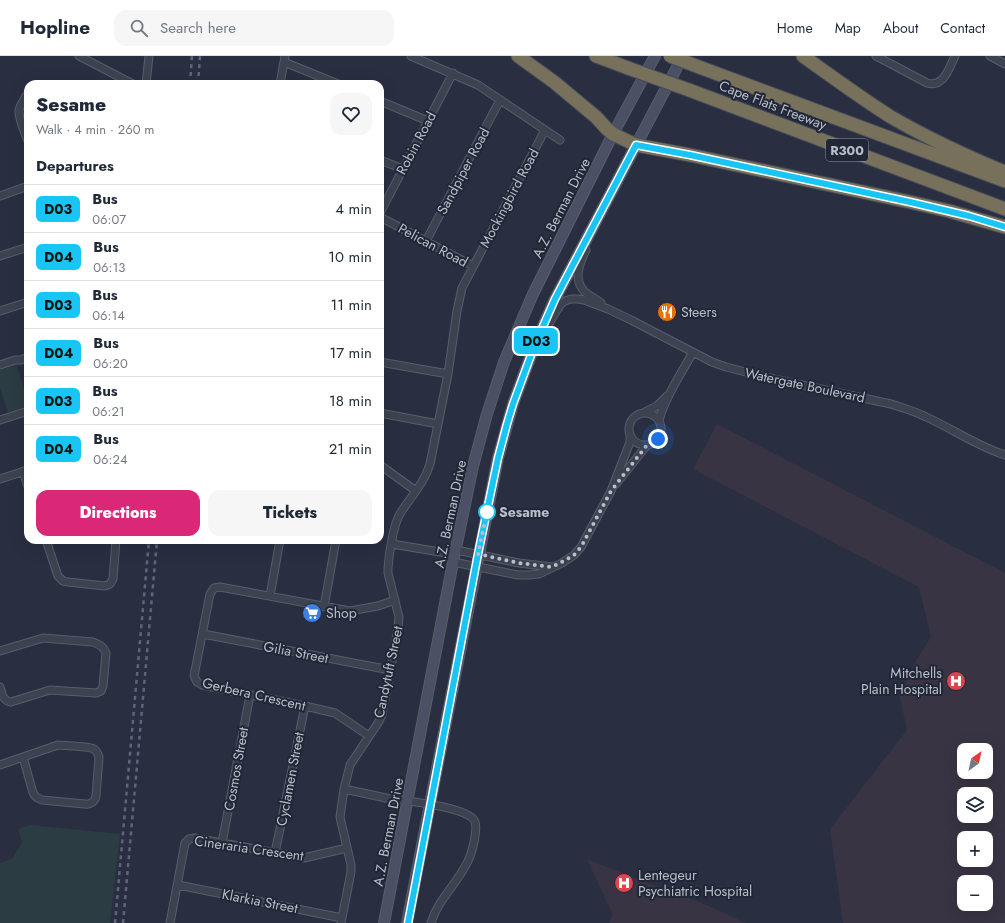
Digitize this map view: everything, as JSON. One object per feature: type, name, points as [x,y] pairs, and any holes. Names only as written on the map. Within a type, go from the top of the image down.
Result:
[{"type":"highway","points":[[518,56],[554,82],[591,113],[613,134],[636,145],[690,155],[910,202],[969,216],[1005,227]]},
{"type":"highway","name":"Cape Flats Freeway","points":[[596,56],[1005,209]]},
{"type":"highway","name":"Cape Flats Freeway","points":[[670,56],[1005,181]]},
{"type":"highway","points":[[802,56],[836,80],[911,128],[954,150],[1005,172]]},
{"type":"main road","points":[[635,94],[655,56]]},
{"type":"main road","points":[[635,94],[657,64],[661,56]]},
{"type":"main road","points":[[408,923],[478,554],[498,458],[513,404],[534,347],[555,299],[683,56]]},
{"type":"main road","name":"A.Z. Berman Drive","points":[[384,923],[453,562],[473,466],[487,414],[504,362],[533,294],[613,134],[635,94]]},
{"type":"street","points":[[79,56],[94,59],[127,80]]},
{"type":"street","points":[[146,80],[149,56]]},
{"type":"street","points":[[411,56],[478,85],[560,140]]},
{"type":"street","points":[[876,56],[927,83],[932,84],[940,82],[955,56]]},
{"type":"street","points":[[990,56],[1005,64]]},
{"type":"street","points":[[281,80],[284,59],[329,80]]},
{"type":"street","name":"Robin Road","points":[[384,205],[453,73]]},
{"type":"street","points":[[24,100],[19,111],[24,129]]},
{"type":"street","name":"Sandpiper Road","points":[[426,242],[500,100]]},
{"type":"street","points":[[384,103],[428,121]]},
{"type":"street","name":"Mockingbird Road","points":[[473,266],[545,130]]},
{"type":"street","points":[[384,162],[403,169]]},
{"type":"street","points":[[0,196],[24,187]]},
{"type":"street","name":"Watergate Boulevard","points":[[601,212],[579,266],[577,275],[584,291],[601,302],[608,309]]},
{"type":"street","name":"Pelican Road","points":[[384,219],[473,266],[460,293],[448,374]]},
{"type":"street","points":[[0,256],[24,248]]},
{"type":"street","name":"Watergate Boulevard","points":[[534,347],[561,304],[565,301],[578,298],[608,309],[726,367],[908,409],[987,448],[1005,455]]},
{"type":"street","points":[[0,311],[24,303]]},
{"type":"street","points":[[659,420],[670,394],[693,352]]},
{"type":"street","points":[[0,365],[24,359]]},
{"type":"street","points":[[384,363],[448,374]]},
{"type":"street","name":"Candytuft Street","points":[[342,920],[352,865],[340,816],[344,789],[350,765],[382,715],[399,623],[399,617],[388,573],[388,562],[398,518],[426,477],[428,471],[448,374]]},
{"type":"street","points":[[446,554],[453,562],[518,575],[539,574],[574,555],[581,547],[611,491],[630,442],[629,430],[632,420],[635,416],[657,406],[670,394]]},
{"type":"street","points":[[0,420],[24,412]]},
{"type":"street","points":[[630,435],[637,443],[647,445],[658,439],[662,429],[661,424],[655,416],[645,412]]},
{"type":"street","points":[[384,414],[438,424]]},
{"type":"street","points":[[611,491],[647,445]]},
{"type":"street","points":[[384,468],[416,491]]},
{"type":"street","points":[[0,479],[24,471]]},
{"type":"street","points":[[47,544],[58,576],[63,581],[105,586],[110,584],[113,579],[116,544]]},
{"type":"street","points":[[270,596],[279,544]]},
{"type":"street","points":[[324,607],[335,544]]},
{"type":"street","points":[[392,544],[446,554],[456,550],[519,563],[552,567]]},
{"type":"street","name":"Gerbera Crescent","points":[[369,736],[335,713],[202,685],[197,682],[194,676],[210,594],[214,588],[220,587],[350,611],[378,606],[395,600]]},
{"type":"street","name":"Gilia Street","points":[[203,634],[390,670]]},
{"type":"street","points":[[0,651],[47,638],[93,642],[104,648],[106,653],[103,686],[101,691],[96,694],[50,690],[11,702],[4,699],[0,688]]},
{"type":"street","name":"Cosmos Street","points":[[222,843],[250,695]]},
{"type":"street","name":"Cyclamen Street","points":[[275,853],[305,706]]},
{"type":"street","points":[[0,765],[23,757],[58,745],[93,749],[99,757],[96,796],[94,801],[88,804],[39,799],[33,793],[23,757]]},
{"type":"street","points":[[344,789],[408,802],[430,804],[452,809],[473,818],[476,824],[476,829],[470,857],[438,907],[431,923]]},
{"type":"street","name":"Cineraria Crescent","points":[[170,923],[185,843],[189,839],[195,838],[304,858],[347,848]]},
{"type":"street","name":"Klarkia Street","points":[[178,885],[342,920]]},
{"type":"shaded area","points":[[16,364],[24,388],[24,407],[8,412],[0,388],[0,370]]},
{"type":"shaded area","name":"Mitchells Plain Hospital","points":[[717,424],[1005,573],[1005,923],[843,923],[830,829],[907,730],[899,693],[914,670],[912,667],[931,637],[919,587],[693,469]]},
{"type":"shaded area","points":[[30,825],[120,834],[110,923],[0,923],[0,863],[13,858],[22,842],[18,829]]},
{"type":"shaded area","name":"Lentegeur Psychiatric Hospital","points":[[587,859],[704,904],[746,923],[609,923],[612,913]]},
{"type":"railway","points":[[190,80],[192,56]]},
{"type":"railway","points":[[198,80],[200,56]]},
{"type":"railway","points":[[115,923],[149,544]]},
{"type":"railway","points":[[123,923],[157,544]]},
{"type":"bus line","name":"D03","points":[[408,923],[478,554],[498,458],[507,424],[534,347],[555,299],[636,145],[690,155],[910,202],[969,216],[1005,227]]},
{"type":"place","name":"Steers","points":[[667,312]]},
{"type":"place","name":"Sesame","points":[[487,512]]},
{"type":"place","name":"Shop","points":[[312,613]]},
{"type":"place","name":"Mitchells Plain Hospital","points":[[956,681]]},
{"type":"place","name":"Lentegeur Psychiatric Hospital","points":[[624,883]]},
{"type":"route","points":[[487,512],[478,554],[519,563],[552,567],[574,555],[581,547],[611,491],[647,445],[658,439]]}]
